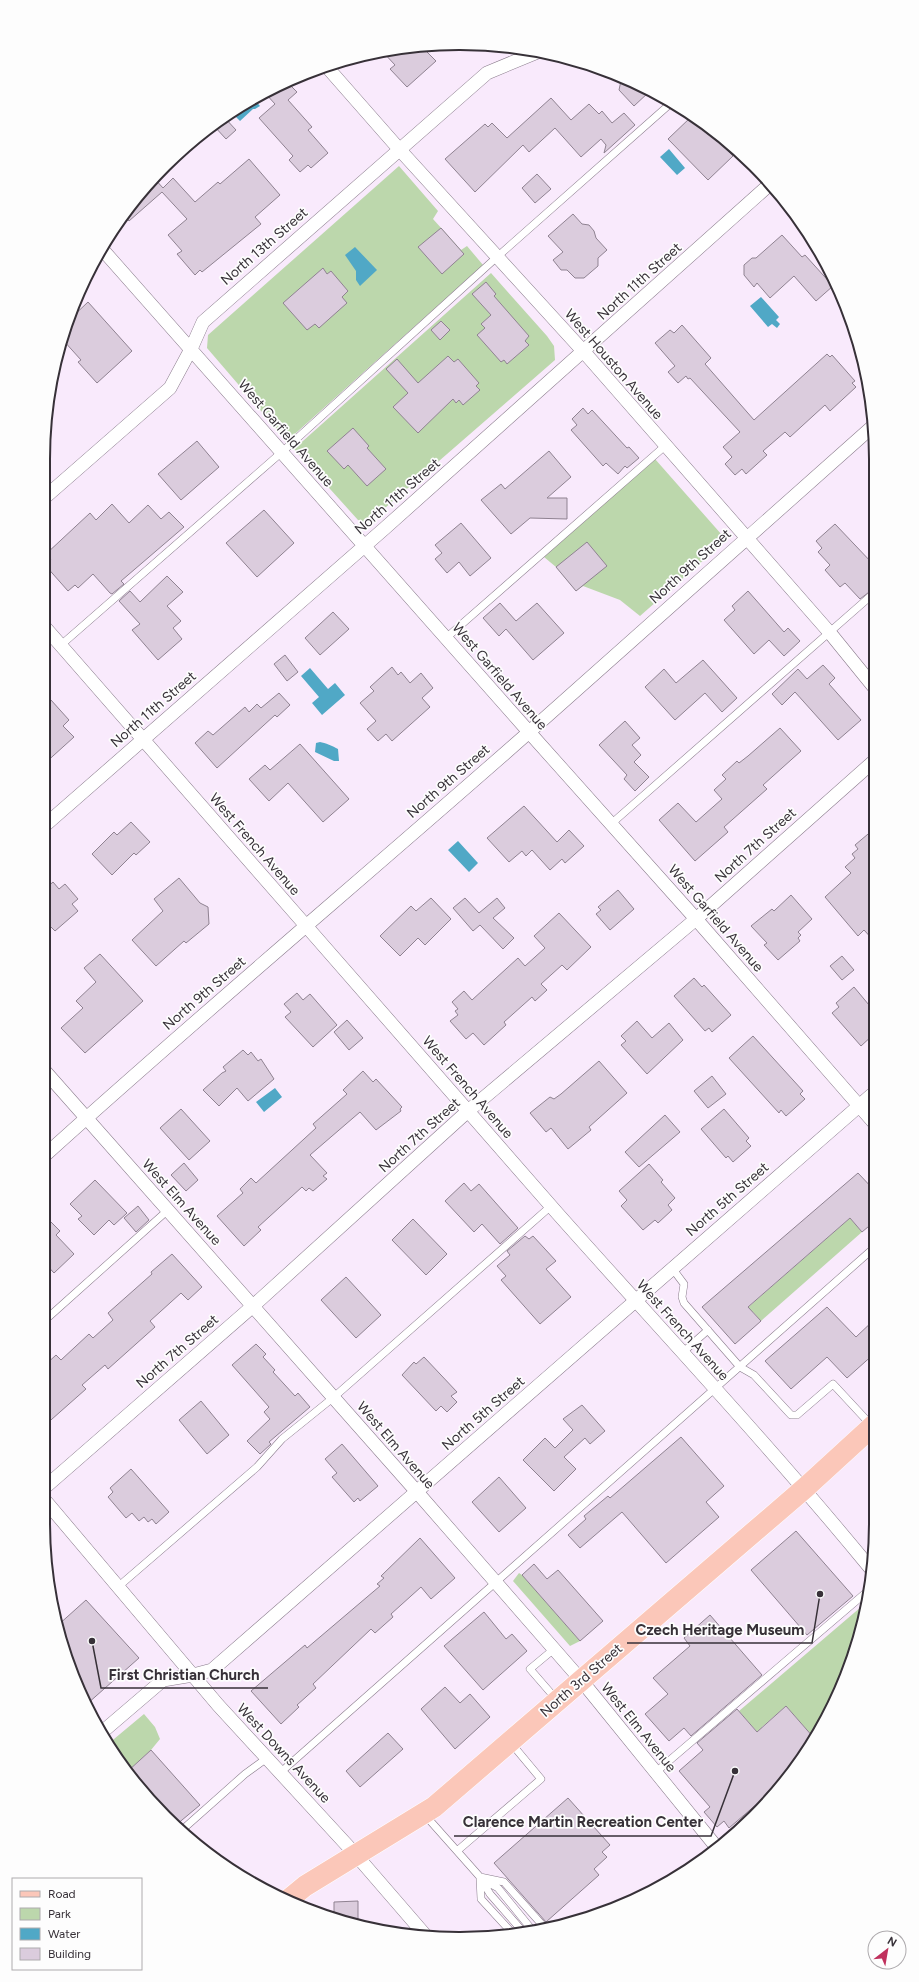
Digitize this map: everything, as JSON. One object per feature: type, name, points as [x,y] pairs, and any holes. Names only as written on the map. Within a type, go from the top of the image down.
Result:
[{"type":"main road","name":"North 3rd Street","points":[[292,1896],[305,1886],[434,1807],[805,1488],[869,1429]]},
{"type":"street","name":"North 13th Street","points":[[50,493],[170,388],[191,349],[203,322],[487,73],[527,56]]},
{"type":"street","name":"West Houston Avenue","points":[[331,71],[399,150],[584,352],[745,538],[830,633],[869,681]]},
{"type":"street","name":"North 11th Street","points":[[50,822],[365,546],[584,352],[766,188]]},
{"type":"street","name":"West Garfield Avenue","points":[[106,253],[528,732],[696,919],[869,1117]]},
{"type":"street","name":"North 9th Street","points":[[50,1151],[304,926],[528,732],[868,431]]},
{"type":"street","name":"West French Avenue","points":[[50,633],[304,926],[551,1206],[634,1300],[805,1488],[866,1563]]},
{"type":"street","name":"North 7th Street","points":[[50,1483],[253,1306],[468,1111],[696,919],[869,765]]},
{"type":"street","name":"West Elm Avenue","points":[[50,1077],[334,1397],[581,1680],[713,1843]]},
{"type":"street","name":"North 5th Street","points":[[106,1728],[163,1680],[212,1670],[417,1492],[634,1300],[869,1097]]},
{"type":"street","name":"West Downs Avenue","points":[[50,1506],[193,1675],[356,1855],[420,1930]]},
{"type":"lane","points":[[61,645],[282,452],[497,257],[667,107]]},
{"type":"lane","points":[[446,638],[665,446]]},
{"type":"lane","points":[[611,824],[869,598]]},
{"type":"lane","points":[[119,1586],[257,1466],[282,1439],[334,1397],[551,1206]]},
{"type":"lane","points":[[50,1316],[168,1210]]},
{"type":"lane","points":[[281,1772],[869,1252]]},
{"type":"lane","points":[[672,1268],[684,1284],[682,1297],[684,1303],[740,1367],[754,1375],[791,1415],[797,1415],[833,1384],[869,1419]]},
{"type":"lane","points":[[682,1353],[708,1330]]},
{"type":"lane","points":[[656,1772],[862,1596]]},
{"type":"lane","points":[[554,1649],[530,1669],[557,1701]]},
{"type":"lane","points":[[457,1851],[541,1779],[510,1741]]},
{"type":"lane","points":[[186,1827],[245,1774],[267,1758]]},
{"type":"lane","points":[[423,1813],[480,1878],[490,1894],[519,1927]]},
{"type":"lane","points":[[480,1878],[504,1882],[541,1924]]},
{"type":"lane","points":[[480,1878],[498,1888],[529,1925]]},
{"type":"lane","points":[[480,1878],[480,1899],[508,1929]]},
{"type":"green space","points":[[399,166],[438,211],[433,219],[461,250],[467,246],[483,265],[287,441],[207,348],[208,335]]},
{"type":"green space","points":[[491,273],[547,336],[554,346],[555,360],[370,521],[363,522],[358,520],[294,449]]},
{"type":"green space","points":[[655,459],[722,535],[723,543],[640,616],[620,600],[583,586],[576,591],[556,567],[544,557]]},
{"type":"green space","points":[[850,1218],[862,1232],[761,1321],[753,1312],[749,1315],[745,1310]]},
{"type":"green space","points":[[519,1573],[580,1641],[570,1646],[513,1581]]},
{"type":"green space","points":[[860,1608],[855,1628],[838,1679],[827,1704],[810,1733],[786,1706],[762,1727],[792,1761],[788,1767],[739,1711]]},
{"type":"green space","points":[[144,1714],[155,1727],[160,1739],[151,1750],[132,1768],[113,1740]]},
{"type":"water","points":[[258,103],[260,106],[253,109],[240,121],[236,117]]},
{"type":"water","points":[[669,149],[685,168],[677,175],[660,157]]},
{"type":"water","points":[[355,247],[377,270],[360,286],[356,280],[356,271],[345,255]]},
{"type":"water","points":[[761,297],[779,317],[776,320],[780,324],[777,328],[772,324],[768,327],[750,306]]},
{"type":"water","points":[[310,668],[328,689],[335,683],[345,695],[322,715],[312,703],[319,697],[301,676]]},
{"type":"water","points":[[320,742],[338,749],[339,761],[334,761],[315,752],[316,743]]},
{"type":"water","points":[[458,841],[478,863],[469,872],[448,850]]},
{"type":"water","points":[[275,1088],[282,1097],[264,1112],[256,1102]]},
{"type":"building","points":[[427,52],[436,61],[407,87],[390,69],[395,65],[387,57]]},
{"type":"building","points":[[621,83],[646,95],[634,106],[619,90]]},
{"type":"building","points":[[291,86],[297,92],[288,100],[312,127],[308,130],[328,153],[311,168],[308,165],[300,172],[289,160],[293,156],[259,118],[275,104],[269,97]]},
{"type":"building","points":[[551,98],[571,120],[589,104],[599,114],[602,111],[612,123],[624,113],[635,125],[604,153],[606,145],[601,139],[581,157],[555,128],[529,152],[523,145],[475,192],[445,159],[485,124],[488,127],[492,123],[507,138]]},
{"type":"building","points":[[688,120],[709,135],[733,156],[708,180],[668,139]]},
{"type":"building","points":[[228,122],[236,130],[226,139],[217,130]]},
{"type":"building","points":[[249,159],[280,195],[255,217],[261,224],[202,272],[200,270],[195,275],[177,254],[182,251],[168,235],[187,219],[162,192],[129,221],[128,220],[158,183],[163,188],[173,178],[195,202],[218,182],[220,184]]},
{"type":"building","points":[[537,174],[551,189],[535,203],[522,188]]},
{"type":"building","points":[[573,214],[582,224],[589,225],[594,231],[596,238],[607,250],[598,258],[598,266],[584,278],[575,278],[567,270],[561,270],[553,260],[563,252],[548,236]]},
{"type":"building","points":[[441,228],[464,254],[442,274],[418,247]]},
{"type":"building","points":[[782,235],[802,257],[805,255],[828,281],[831,288],[816,301],[794,276],[770,298],[757,283],[754,287],[744,275],[744,265],[752,258],[756,258]]},
{"type":"building","points":[[323,268],[327,274],[331,271],[348,291],[342,297],[347,303],[319,328],[315,324],[307,330],[283,303]]},
{"type":"building","points":[[486,282],[496,294],[494,296],[529,336],[525,341],[529,345],[507,364],[504,360],[501,362],[477,335],[485,328],[481,324],[491,315],[472,294]]},
{"type":"building","points":[[88,302],[132,351],[97,383],[78,362],[81,360],[67,344],[78,312]]},
{"type":"building","points":[[441,321],[450,330],[440,340],[431,330]]},
{"type":"building","points":[[682,325],[711,358],[705,364],[754,420],[827,354],[830,357],[832,355],[855,381],[852,383],[856,387],[830,411],[825,405],[790,437],[785,432],[763,451],[767,455],[746,474],[742,469],[735,475],[725,464],[732,457],[723,447],[740,432],[690,378],[688,379],[686,376],[678,383],[668,372],[675,366],[655,343],[670,330],[674,333]]},
{"type":"building","points":[[448,356],[454,362],[458,359],[479,383],[476,386],[480,390],[463,405],[459,400],[456,403],[453,399],[418,433],[393,407],[408,393],[386,369],[397,359],[418,383]]},
{"type":"building","points":[[583,408],[588,414],[592,410],[627,448],[629,447],[639,458],[627,468],[625,466],[618,474],[606,463],[603,466],[571,430],[577,425],[572,419]]},
{"type":"building","points":[[353,428],[369,446],[367,448],[386,469],[367,486],[348,465],[344,469],[327,451]]},
{"type":"building","points":[[197,441],[219,467],[181,500],[158,474]]},
{"type":"building","points":[[549,451],[571,477],[547,498],[567,498],[567,519],[530,518],[511,534],[481,500],[501,484],[505,489]]},
{"type":"building","points":[[112,504],[129,523],[148,505],[161,519],[169,512],[184,527],[121,581],[124,584],[112,594],[93,574],[78,588],[75,585],[68,591],[50,571],[50,550],[90,513],[96,520]]},
{"type":"building","points":[[264,510],[294,543],[257,577],[226,543]]},
{"type":"building","points":[[461,523],[491,558],[470,576],[459,562],[447,573],[435,559],[442,553],[435,545]]},
{"type":"building","points":[[835,524],[869,560],[869,592],[860,599],[845,583],[840,587],[825,570],[830,565],[818,552],[822,548],[816,541]]},
{"type":"building","points":[[587,542],[607,566],[576,591],[556,567]]},
{"type":"building","points":[[167,576],[183,592],[167,606],[181,621],[173,628],[182,639],[158,660],[132,630],[140,624],[119,601],[130,591],[140,602]]},
{"type":"building","points":[[748,591],[784,632],[788,628],[800,641],[784,656],[769,640],[754,654],[724,620],[735,610],[732,606]]},
{"type":"building","points":[[500,603],[516,621],[537,603],[564,633],[533,660],[506,629],[499,636],[483,618]]},
{"type":"building","points":[[333,612],[349,629],[320,655],[305,638]]},
{"type":"building","points":[[285,655],[298,672],[287,681],[274,664]]},
{"type":"building","points":[[703,660],[737,698],[722,712],[705,693],[675,720],[645,687],[664,669],[676,683]]},
{"type":"building","points":[[823,665],[835,678],[829,684],[861,720],[838,740],[795,692],[782,705],[772,694],[798,669],[807,679]]},
{"type":"building","points":[[392,667],[398,675],[401,672],[410,683],[421,673],[433,688],[422,698],[430,707],[392,741],[386,734],[378,741],[367,729],[376,721],[360,703],[374,691],[370,687]]},
{"type":"building","points":[[279,693],[290,705],[277,717],[275,715],[217,768],[195,743],[208,731],[213,735],[245,707],[249,712],[257,704],[261,708]]},
{"type":"building","points":[[51,700],[69,720],[63,726],[74,737],[50,759]]},
{"type":"building","points":[[625,721],[640,738],[632,745],[641,755],[634,762],[649,777],[635,791],[624,779],[627,775],[599,745]]},
{"type":"building","points":[[780,728],[801,751],[763,785],[767,789],[724,827],[728,832],[695,861],[659,820],[678,803],[696,822],[722,799],[714,790],[726,779],[722,775],[737,761],[739,763],[748,756]]},
{"type":"building","points":[[300,744],[349,799],[323,822],[288,783],[269,801],[249,779],[265,765],[270,770]]},
{"type":"building","points":[[524,806],[557,842],[569,830],[584,846],[565,863],[562,859],[550,870],[532,850],[526,856],[522,851],[509,862],[487,838]]},
{"type":"building","points":[[131,822],[150,842],[136,855],[134,853],[112,875],[92,854],[114,832],[117,835]]},
{"type":"building","points":[[869,833],[869,936],[864,930],[858,936],[825,897],[851,873],[845,867],[855,858],[852,854],[858,849],[855,845]]},
{"type":"building","points":[[179,878],[200,903],[208,907],[209,924],[186,943],[184,941],[156,966],[132,940],[163,911],[154,899]]},
{"type":"building","points":[[53,882],[59,889],[65,884],[78,899],[72,904],[78,911],[55,931],[50,926],[50,885]]},
{"type":"building","points":[[618,890],[634,909],[610,930],[596,914],[601,910],[598,907]]},
{"type":"building","points":[[791,895],[812,919],[798,932],[801,935],[798,938],[800,941],[778,960],[764,945],[767,943],[751,926],[772,909],[774,911]]},
{"type":"building","points":[[431,898],[451,919],[425,945],[418,938],[400,956],[380,936],[411,906],[416,911]]},
{"type":"building","points":[[465,898],[479,913],[497,898],[505,908],[493,918],[514,938],[503,949],[480,925],[473,931],[453,908]]},
{"type":"building","points":[[559,913],[591,947],[567,970],[562,965],[541,984],[547,990],[535,1001],[532,997],[504,1022],[506,1025],[484,1045],[473,1033],[466,1039],[450,1021],[458,1015],[455,1011],[458,1009],[452,1002],[464,991],[472,1000],[518,958],[525,966],[545,948],[534,936]]},
{"type":"building","points":[[100,954],[143,1001],[85,1053],[61,1028],[83,1008],[76,1001],[96,982],[84,968]]},
{"type":"building","points":[[842,956],[854,970],[842,980],[830,966]]},
{"type":"building","points":[[694,978],[702,987],[704,985],[731,1015],[712,1032],[709,1028],[705,1031],[674,996]]},
{"type":"building","points":[[854,987],[869,1005],[869,1039],[861,1046],[832,1013],[839,1007],[836,1003]]},
{"type":"building","points":[[297,993],[303,1000],[310,994],[337,1025],[313,1047],[285,1017],[291,1012],[284,1004]]},
{"type":"building","points":[[347,1020],[363,1038],[349,1050],[334,1032]]},
{"type":"building","points":[[637,1021],[652,1038],[669,1023],[683,1040],[647,1074],[621,1045],[626,1041],[621,1036]]},
{"type":"building","points":[[753,1036],[803,1091],[800,1094],[805,1099],[786,1116],[781,1110],[779,1113],[729,1058]]},
{"type":"building","points":[[243,1050],[248,1055],[251,1052],[258,1061],[261,1059],[274,1079],[248,1101],[237,1088],[219,1106],[203,1090],[226,1071],[223,1067]]},
{"type":"building","points":[[599,1061],[627,1093],[589,1127],[591,1130],[568,1149],[551,1128],[546,1132],[530,1113],[550,1097],[554,1099],[561,1094]]},
{"type":"building","points":[[363,1071],[373,1082],[376,1079],[402,1107],[400,1109],[401,1111],[376,1130],[360,1112],[310,1155],[327,1173],[323,1176],[327,1179],[313,1191],[309,1188],[306,1191],[302,1187],[258,1227],[261,1230],[244,1246],[217,1216],[243,1193],[240,1189],[251,1178],[256,1183],[316,1128],[313,1124],[347,1094],[343,1090]]},
{"type":"building","points":[[712,1076],[726,1094],[708,1108],[694,1091]]},
{"type":"building","points":[[181,1109],[210,1141],[189,1160],[160,1128]]},
{"type":"building","points":[[724,1109],[749,1138],[746,1141],[751,1146],[733,1162],[728,1156],[726,1158],[701,1129]]},
{"type":"building","points":[[665,1115],[680,1132],[639,1167],[625,1152]]},
{"type":"building","points":[[184,1163],[198,1180],[186,1191],[171,1175]]},
{"type":"building","points":[[649,1164],[663,1180],[661,1182],[675,1198],[668,1205],[672,1210],[658,1223],[655,1220],[643,1230],[621,1206],[627,1200],[619,1191]]},
{"type":"building","points":[[858,1173],[869,1185],[869,1226],[862,1232],[850,1218],[748,1307],[761,1321],[735,1344],[702,1307]]},
{"type":"building","points":[[95,1180],[127,1213],[114,1225],[109,1220],[94,1235],[78,1219],[82,1216],[70,1204]]},
{"type":"building","points":[[464,1183],[471,1191],[479,1184],[518,1228],[500,1244],[482,1224],[474,1232],[445,1201]]},
{"type":"building","points":[[138,1206],[149,1220],[136,1232],[124,1218]]},
{"type":"building","points":[[413,1219],[447,1254],[426,1275],[392,1240]]},
{"type":"building","points":[[50,1221],[60,1231],[56,1235],[74,1254],[54,1273],[50,1269]]},
{"type":"building","points":[[525,1236],[529,1239],[533,1236],[556,1261],[546,1269],[571,1297],[540,1324],[501,1280],[506,1276],[497,1266],[510,1255],[507,1251]]},
{"type":"building","points":[[172,1254],[202,1287],[188,1300],[181,1293],[150,1321],[155,1327],[108,1369],[105,1365],[82,1385],[86,1389],[50,1421],[50,1361],[56,1355],[61,1360],[89,1334],[93,1338],[113,1320],[108,1313],[152,1274],[151,1272]]},
{"type":"building","points":[[346,1277],[381,1315],[356,1338],[321,1300]]},
{"type":"building","points":[[827,1307],[856,1337],[869,1325],[869,1358],[847,1378],[827,1357],[791,1389],[765,1361]]},
{"type":"building","points":[[256,1344],[266,1354],[263,1357],[275,1370],[273,1372],[295,1396],[298,1393],[310,1407],[269,1442],[271,1444],[260,1454],[247,1441],[270,1419],[264,1412],[269,1407],[232,1365]]},
{"type":"building","points":[[424,1357],[457,1392],[451,1396],[457,1402],[447,1412],[441,1406],[436,1411],[402,1375],[414,1362],[416,1364]]},
{"type":"building","points":[[201,1401],[229,1435],[207,1454],[179,1420]]},
{"type":"building","points":[[582,1405],[605,1431],[590,1444],[585,1438],[564,1457],[576,1469],[554,1491],[523,1460],[545,1438],[555,1448],[573,1430],[563,1419]]},
{"type":"building","points":[[681,1437],[724,1486],[706,1502],[719,1517],[666,1563],[622,1512],[580,1548],[568,1535],[586,1519],[584,1516],[608,1496],[610,1498]]},
{"type":"building","points":[[342,1444],[378,1486],[360,1501],[358,1498],[354,1502],[332,1477],[337,1473],[325,1459]]},
{"type":"building","points":[[131,1469],[169,1512],[156,1524],[152,1519],[148,1522],[144,1517],[139,1521],[132,1513],[126,1518],[108,1497],[113,1492],[110,1488]]},
{"type":"building","points":[[499,1477],[526,1508],[499,1532],[472,1502]]},
{"type":"building","points":[[796,1531],[853,1596],[807,1635],[751,1570]]},
{"type":"building","points":[[420,1538],[455,1578],[431,1599],[421,1587],[391,1614],[393,1617],[375,1633],[371,1629],[313,1684],[316,1688],[297,1705],[299,1707],[281,1724],[251,1691],[305,1645],[307,1648],[380,1586],[377,1584],[384,1578],[381,1576]]},
{"type":"building","points":[[534,1564],[547,1579],[558,1570],[603,1621],[580,1641],[522,1575]]},
{"type":"building","points":[[86,1600],[139,1658],[91,1701],[72,1654],[62,1621]]},
{"type":"building","points":[[484,1612],[506,1639],[512,1634],[527,1651],[483,1690],[444,1646]]},
{"type":"building","points":[[710,1615],[762,1675],[691,1736],[684,1728],[669,1741],[645,1714],[668,1694],[653,1678],[690,1646],[684,1638]]},
{"type":"building","points":[[445,1687],[460,1703],[470,1694],[490,1717],[455,1749],[421,1709]]},
{"type":"building","points":[[786,1706],[810,1733],[784,1772],[755,1805],[729,1828],[724,1821],[717,1827],[704,1812],[710,1807],[679,1771],[703,1750],[697,1743],[737,1709],[757,1732]]},
{"type":"building","points":[[388,1733],[403,1749],[360,1787],[346,1771]]},
{"type":"building","points":[[151,1750],[200,1805],[180,1822],[152,1793],[132,1768]]},
{"type":"building","points":[[568,1798],[610,1845],[602,1852],[607,1857],[594,1869],[599,1875],[546,1922],[494,1863]]},
{"type":"building","points":[[358,1901],[358,1919],[334,1912],[334,1902]]},
{"type":"place","name":"Czech Heritage Museum","points":[[820,1594]]},
{"type":"place","name":"First Christian Church","points":[[92,1641]]},
{"type":"place","name":"Clarence Martin Recreation Center","points":[[735,1771]]}]
